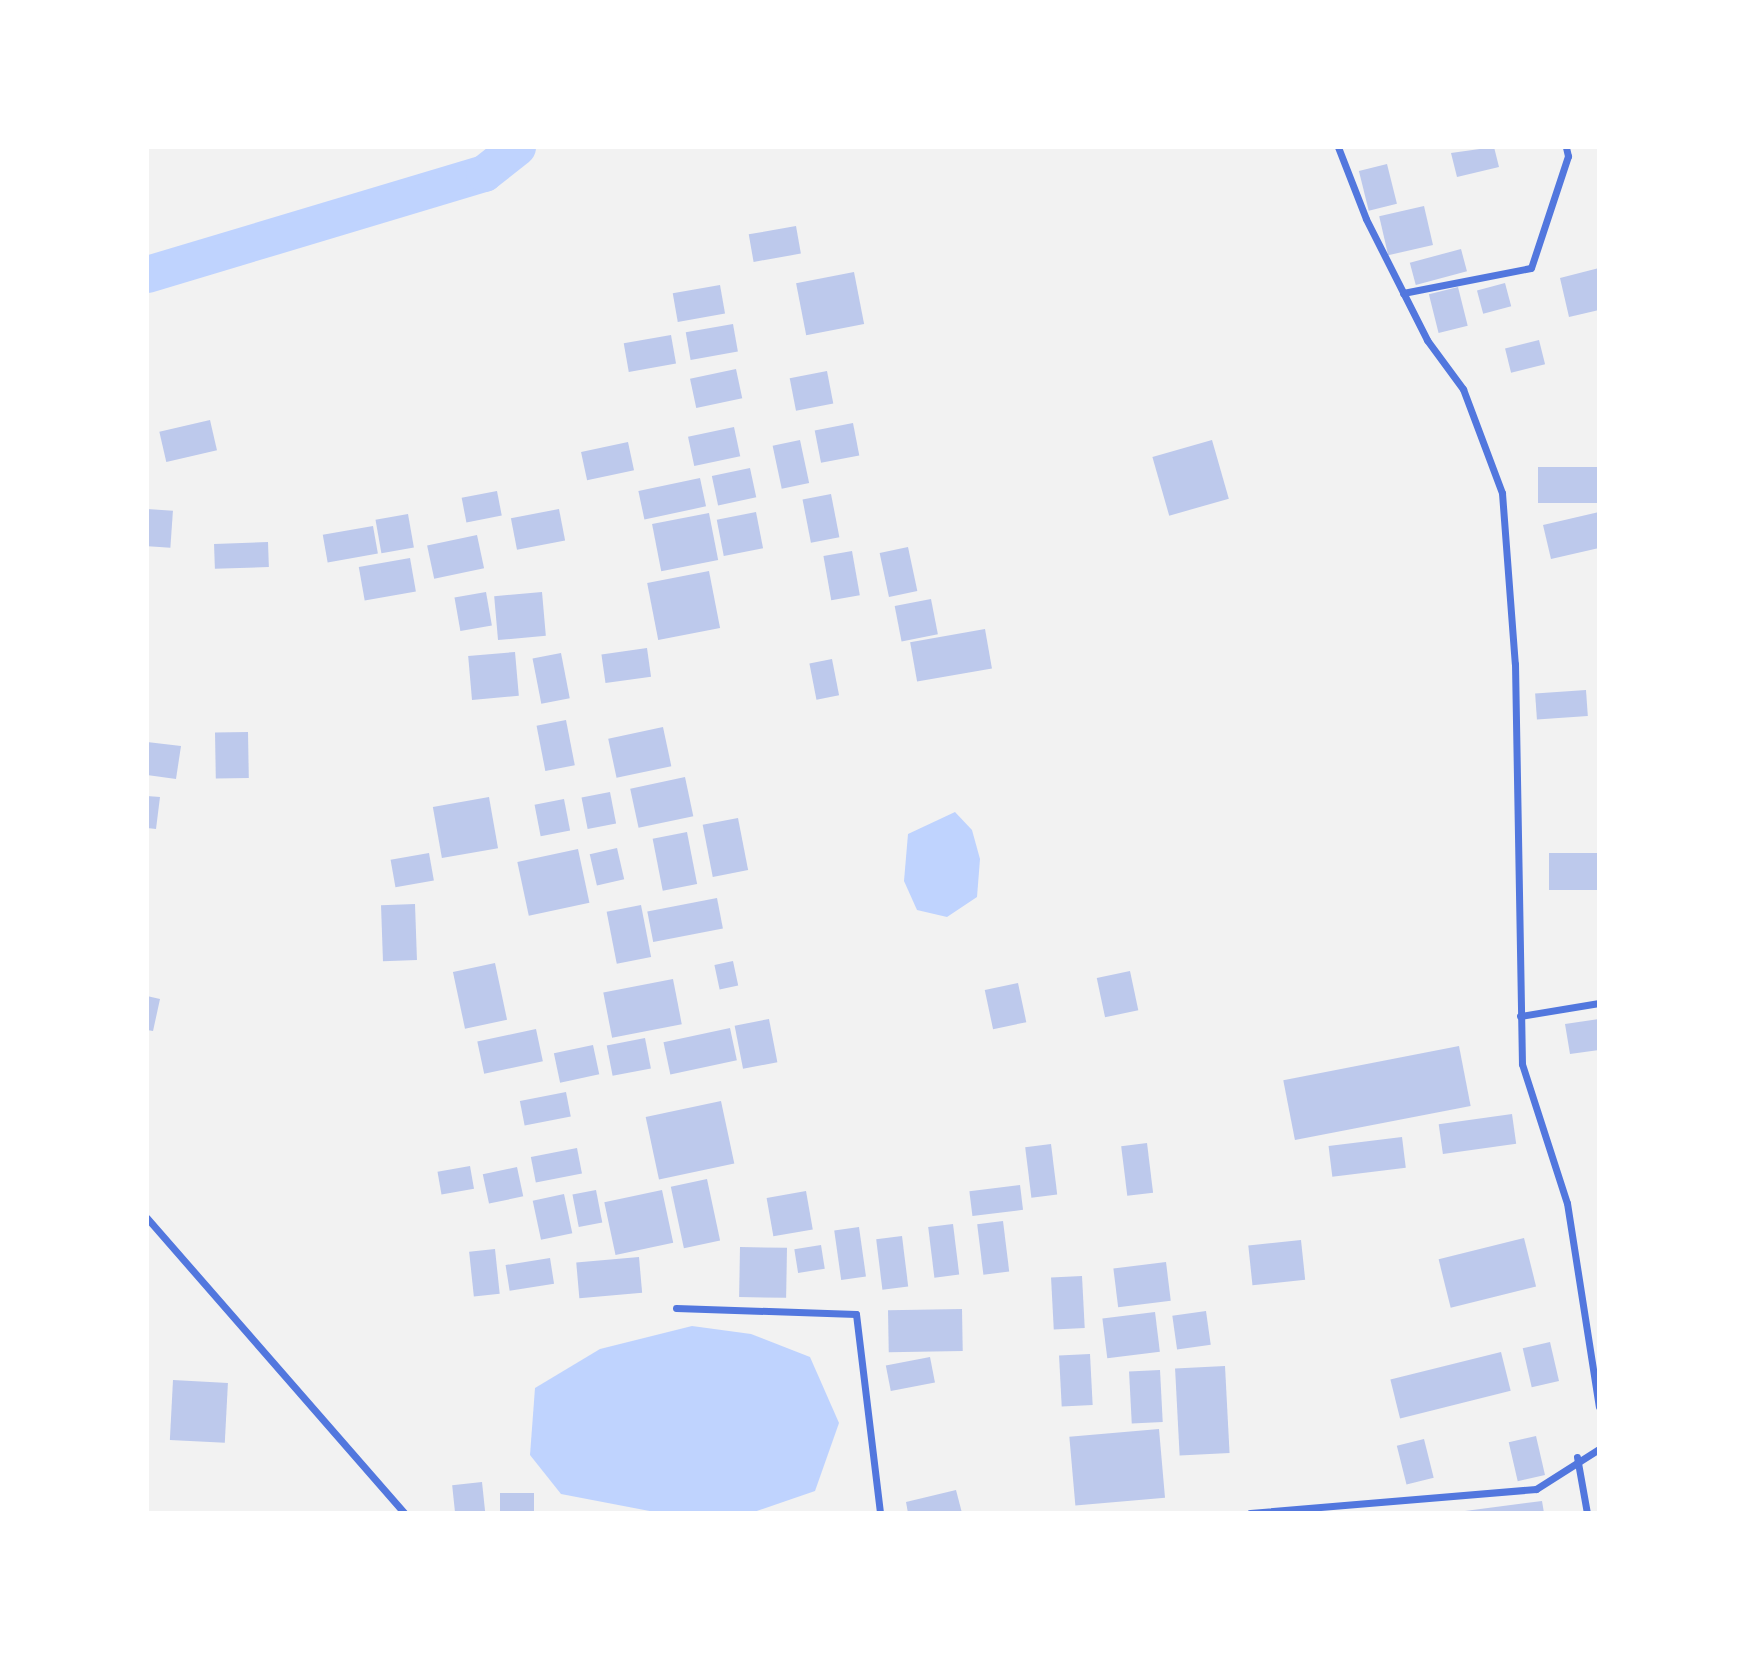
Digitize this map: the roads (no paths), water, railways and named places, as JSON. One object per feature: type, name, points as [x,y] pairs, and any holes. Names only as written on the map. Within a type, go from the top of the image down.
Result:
[{"type":"street","points":[[1338,147],[1403,293],[1463,389],[1502,493],[1515,664],[1522,1064],[1567,1203],[1599,1407]]},
{"type":"street","points":[[1403,293],[1531,268],[1568,156],[1566,147]]},
{"type":"street","points":[[1521,1016],[1599,1003]]},
{"type":"street","points":[[147,1218],[404,1513]]},
{"type":"street","points":[[676,1308],[856,1314],[880,1513]]},
{"type":"street","points":[[1250,1513],[1536,1489],[1577,1457],[1599,1448]]},
{"type":"street","points":[[1577,1457],[1587,1513]]},
{"type":"water","points":[[955,812],[972,830],[980,859],[977,897],[947,917],[917,910],[904,881],[908,834]]},
{"type":"water","points":[[692,1326],[751,1334],[810,1357],[839,1423],[815,1491],[751,1513],[660,1513],[561,1494],[530,1455],[535,1388],[600,1349]]},
{"type":"waterway","points":[[147,274],[484,173],[517,147]]}]
